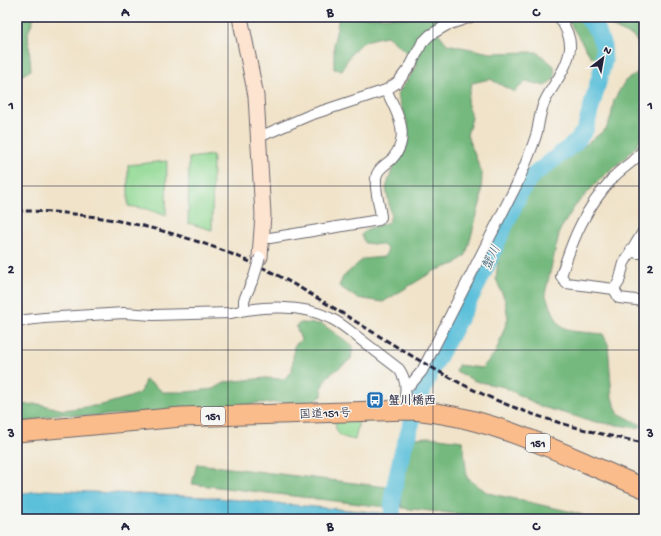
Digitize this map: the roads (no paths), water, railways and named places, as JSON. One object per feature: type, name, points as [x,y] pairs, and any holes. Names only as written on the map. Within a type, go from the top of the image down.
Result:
[{"type":"highway","name":"国道151号","points":[[17,432],[181,417],[413,410],[446,413],[501,428],[644,488]]},
{"type":"street","points":[[240,17],[256,96],[263,215],[260,257],[254,277],[244,300],[244,310]]},
{"type":"street","points":[[259,136],[310,115],[386,90],[398,82],[411,65],[422,44],[430,35],[447,25],[471,17]]},
{"type":"street","points":[[406,387],[411,384],[422,371],[517,184],[528,158],[537,133],[541,112],[545,102],[568,59],[570,48],[569,35],[559,17]]},
{"type":"street","points":[[262,237],[270,238],[379,220],[381,217],[376,181],[377,174],[392,158],[402,138],[401,126],[396,110],[386,90]]},
{"type":"street","points":[[614,289],[566,283],[561,276],[570,248],[582,220],[589,209],[612,178],[639,156],[644,148]]},
{"type":"street","points":[[614,289],[618,282],[624,263],[644,230]]},
{"type":"street","points":[[631,250],[644,253]]},
{"type":"street","points":[[614,289],[619,298],[644,301]]},
{"type":"street","points":[[17,321],[124,313],[231,313],[244,310],[297,308],[316,312],[331,318],[342,325],[399,369],[405,378],[406,387],[413,410]]},
{"type":"water","points":[[46,490],[206,497],[446,519],[17,519],[17,494]]},
{"type":"waterway","name":"蟹川","points":[[392,519],[393,493],[402,453],[419,400],[430,373],[479,282],[521,191],[531,177],[576,142],[585,130],[604,61],[603,46],[598,32],[587,17]]},
{"type":"railway","points":[[17,211],[83,215],[117,221],[151,228],[218,249],[279,276],[417,359],[485,395],[529,413],[575,427],[644,443]]},
{"type":"place","name":"蟹川橋西","points":[[375,400]]}]
